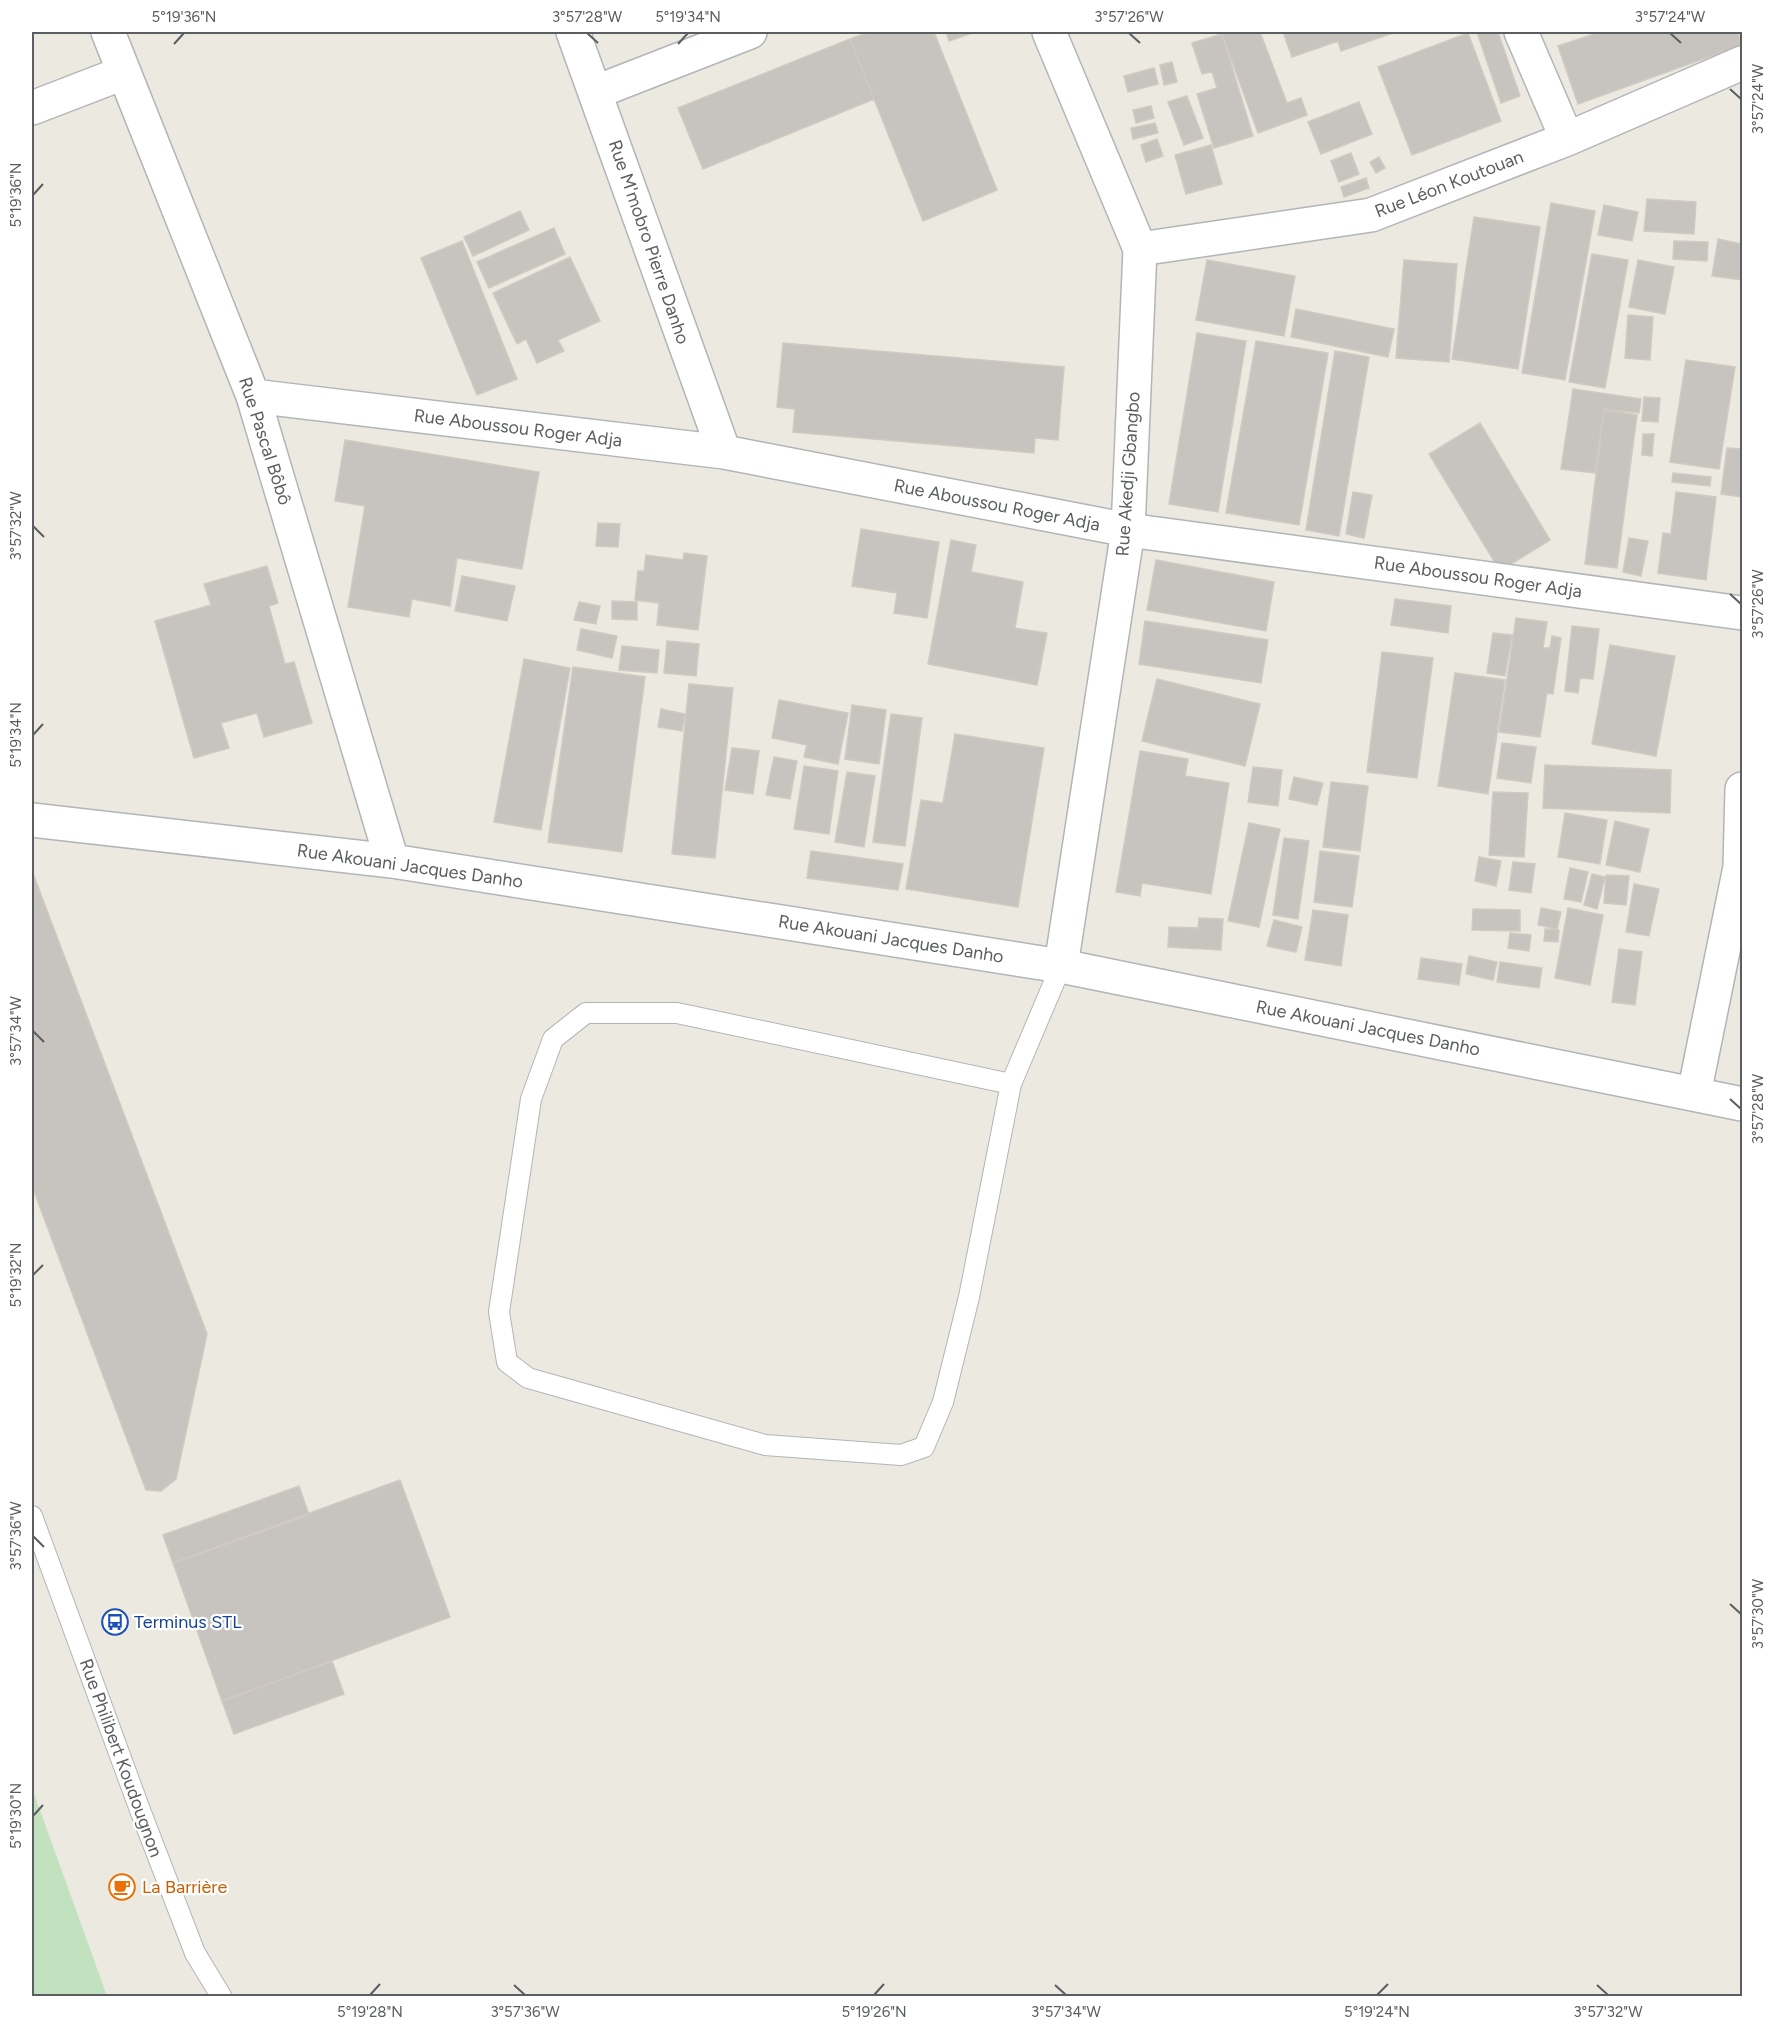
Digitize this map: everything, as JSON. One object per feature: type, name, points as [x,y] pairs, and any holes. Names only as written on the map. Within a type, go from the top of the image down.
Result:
[{"type":"street","name":"Rue Pascal Bôbô","points":[[108,32],[253,396],[392,861]]},
{"type":"street","name":"Rue M'mobro Pierre Danho","points":[[573,32],[724,453]]},
{"type":"street","points":[[596,92],[750,32]]},
{"type":"street","name":"Rue Akedji Gbangbo","points":[[1049,32],[1140,249],[1128,530],[1061,966]]},
{"type":"street","points":[[1521,32],[1567,139]]},
{"type":"street","name":"Rue Léon Koutouan","points":[[1140,249],[1371,215],[1567,139],[1743,63]]},
{"type":"street","points":[[32,108],[123,73]]},
{"type":"street","name":"Rue Aboussou Roger Adja","points":[[253,396],[724,453],[1128,530],[1743,613]]},
{"type":"street","points":[[1694,1094],[1741,867],[1743,789]]},
{"type":"street","name":"Rue Akouani Jacques Danho","points":[[32,820],[392,861],[1061,966],[1743,1104]]},
{"type":"lane","points":[[1011,1084],[676,1013],[586,1013],[553,1039],[531,1099],[499,1312],[507,1362],[528,1378],[765,1445],[901,1455],[924,1447],[943,1402],[969,1297],[1011,1084],[1061,966]]},
{"type":"lane","name":"Rue Philibert Koudougnon","points":[[32,1516],[195,1953],[221,1996]]},
{"type":"green space","points":[[32,1788],[107,1996],[32,1996]]},
{"type":"building","points":[[869,32],[934,32],[997,190],[923,221],[850,39]]},
{"type":"building","points":[[946,32],[975,32],[949,41]]},
{"type":"building","points":[[1260,32],[1287,103],[1301,98],[1307,115],[1258,133],[1222,34]]},
{"type":"building","points":[[1283,32],[1393,33],[1341,51],[1338,41],[1292,57]]},
{"type":"building","points":[[1477,32],[1498,32],[1520,96],[1501,103]]},
{"type":"building","points":[[1600,32],[1738,32],[1742,45],[1578,104],[1558,46]]},
{"type":"building","points":[[1468,33],[1501,121],[1412,155],[1378,67]]},
{"type":"building","points":[[1222,34],[1253,136],[1214,148],[1197,94],[1217,88],[1212,72],[1202,74],[1192,43]]},
{"type":"building","points":[[850,39],[874,99],[703,169],[678,108]]},
{"type":"building","points":[[1172,62],[1177,82],[1164,85],[1160,65]]},
{"type":"building","points":[[1154,68],[1158,84],[1128,92],[1124,76]]},
{"type":"building","points":[[1187,96],[1203,138],[1184,145],[1168,102]]},
{"type":"building","points":[[1359,102],[1372,134],[1321,154],[1308,122]]},
{"type":"building","points":[[1151,106],[1154,118],[1136,123],[1133,110]]},
{"type":"building","points":[[1155,123],[1158,133],[1133,139],[1131,128]]},
{"type":"building","points":[[1157,139],[1163,156],[1146,162],[1141,145]]},
{"type":"building","points":[[1211,145],[1222,184],[1186,194],[1175,155]]},
{"type":"building","points":[[1351,153],[1359,174],[1339,182],[1331,161]]},
{"type":"building","points":[[1379,157],[1385,168],[1376,173],[1370,162]]},
{"type":"building","points":[[1366,178],[1369,188],[1344,197],[1341,187]]},
{"type":"building","points":[[1647,199],[1696,202],[1694,234],[1644,231]]},
{"type":"building","points":[[1551,203],[1595,211],[1565,380],[1522,373]]},
{"type":"building","points":[[1604,205],[1638,212],[1632,241],[1598,235]]},
{"type":"building","points":[[520,211],[529,230],[473,256],[464,237]]},
{"type":"building","points":[[1474,217],[1540,227],[1518,369],[1452,359]]},
{"type":"building","points":[[554,228],[565,254],[489,288],[477,262]]},
{"type":"building","points":[[1718,239],[1742,244],[1742,280],[1712,276]]},
{"type":"building","points":[[462,241],[517,379],[477,395],[421,258]]},
{"type":"building","points":[[1674,241],[1708,242],[1707,261],[1673,259]]},
{"type":"building","points":[[1592,254],[1628,260],[1605,388],[1569,382]]},
{"type":"building","points":[[570,257],[600,321],[558,340],[564,351],[537,363],[526,339],[517,344],[493,293]]},
{"type":"building","points":[[1207,260],[1295,276],[1284,336],[1196,320]]},
{"type":"building","points":[[1404,260],[1457,264],[1449,362],[1396,358]]},
{"type":"building","points":[[1638,260],[1674,267],[1665,314],[1629,307]]},
{"type":"building","points":[[1296,309],[1394,329],[1388,357],[1291,337]]},
{"type":"building","points":[[1628,315],[1653,317],[1650,360],[1625,358]]},
{"type":"building","points":[[1197,333],[1246,341],[1218,512],[1169,504]]},
{"type":"building","points":[[1256,341],[1328,353],[1299,525],[1226,513]]},
{"type":"building","points":[[783,343],[1064,367],[1058,440],[1035,438],[1034,453],[793,432],[795,409],[777,407]]},
{"type":"building","points":[[1335,351],[1369,357],[1339,536],[1306,530]]},
{"type":"building","points":[[1686,360],[1735,367],[1719,469],[1670,462]]},
{"type":"building","points":[[1573,389],[1641,399],[1639,413],[1604,409],[1595,473],[1561,469]]},
{"type":"building","points":[[1644,397],[1660,398],[1658,422],[1642,421]]},
{"type":"building","points":[[1604,410],[1637,415],[1617,568],[1585,564]]},
{"type":"building","points":[[1480,423],[1550,540],[1500,571],[1429,454]]},
{"type":"building","points":[[1643,434],[1654,434],[1652,456],[1642,455]]},
{"type":"building","points":[[345,440],[539,472],[522,569],[457,558],[450,606],[412,599],[409,617],[348,607],[365,506],[335,501]]},
{"type":"building","points":[[1727,448],[1742,449],[1742,497],[1721,494]]},
{"type":"building","points":[[1673,473],[1711,477],[1710,486],[1672,482]]},
{"type":"building","points":[[1353,492],[1372,495],[1364,538],[1346,534]]},
{"type":"building","points":[[1676,492],[1716,497],[1706,580],[1658,573],[1663,533],[1671,534]]},
{"type":"building","points":[[598,523],[620,524],[618,547],[596,546]]},
{"type":"building","points":[[861,529],[939,542],[927,618],[894,613],[897,593],[852,586]]},
{"type":"building","points":[[1629,538],[1648,541],[1641,576],[1623,572]]},
{"type":"building","points":[[951,540],[976,545],[971,572],[1023,582],[1015,628],[1047,633],[1037,685],[928,664]]},
{"type":"building","points":[[684,553],[707,556],[698,630],[657,625],[659,603],[635,600],[638,571],[644,571],[646,555],[683,560]]},
{"type":"building","points":[[1156,560],[1274,582],[1266,631],[1147,610]]},
{"type":"building","points":[[267,566],[278,603],[269,606],[285,664],[294,662],[312,723],[264,737],[257,713],[221,723],[229,748],[194,758],[155,621],[211,605],[204,584]]},
{"type":"building","points":[[462,576],[515,586],[507,621],[455,611]]},
{"type":"building","points":[[1395,599],[1451,606],[1448,633],[1391,625]]},
{"type":"building","points":[[612,601],[637,602],[637,620],[612,619]]},
{"type":"building","points":[[579,602],[600,606],[596,624],[574,620]]},
{"type":"building","points":[[1516,618],[1547,622],[1543,648],[1550,648],[1552,636],[1561,638],[1553,694],[1547,693],[1540,737],[1499,732]]},
{"type":"building","points":[[1145,621],[1268,640],[1261,683],[1139,664]]},
{"type":"building","points":[[1572,626],[1599,629],[1593,679],[1580,678],[1578,693],[1565,691]]},
{"type":"building","points":[[581,629],[617,636],[612,658],[577,650]]},
{"type":"building","points":[[1493,633],[1512,635],[1505,676],[1487,673]]},
{"type":"building","points":[[667,641],[699,644],[696,676],[664,673]]},
{"type":"building","points":[[1610,645],[1675,656],[1656,756],[1592,744]]},
{"type":"building","points":[[622,646],[659,650],[657,673],[619,670]]},
{"type":"building","points":[[1382,652],[1433,658],[1417,778],[1367,772]]},
{"type":"building","points":[[524,659],[570,668],[541,830],[494,822]]},
{"type":"building","points":[[573,667],[645,677],[622,852],[548,842]]},
{"type":"building","points":[[1455,673],[1505,680],[1488,794],[1438,786]]},
{"type":"building","points":[[1157,679],[1260,704],[1245,766],[1142,741]]},
{"type":"building","points":[[689,684],[733,688],[715,858],[672,854]]},
{"type":"building","points":[[779,700],[848,713],[838,764],[804,757],[807,745],[772,738]]},
{"type":"building","points":[[852,705],[886,710],[879,764],[845,759]]},
{"type":"building","points":[[661,709],[685,714],[682,731],[658,727]]},
{"type":"building","points":[[891,714],[922,718],[905,846],[873,842]]},
{"type":"building","points":[[955,734],[1044,748],[1018,907],[906,889],[921,800],[943,803]]},
{"type":"building","points":[[1502,743],[1536,747],[1531,783],[1497,778]]},
{"type":"building","points":[[732,748],[759,751],[753,794],[725,790]]},
{"type":"building","points":[[1140,751],[1188,759],[1185,776],[1229,783],[1211,894],[1142,883],[1140,896],[1116,892]]},
{"type":"building","points":[[774,757],[797,761],[790,799],[766,795]]},
{"type":"building","points":[[1545,765],[1671,770],[1670,813],[1543,808]]},
{"type":"building","points":[[804,766],[838,771],[829,834],[794,829]]},
{"type":"building","points":[[1253,767],[1282,770],[1278,806],[1248,802]]},
{"type":"building","points":[[847,772],[875,776],[864,847],[835,842]]},
{"type":"building","points":[[1294,777],[1323,783],[1317,805],[1289,799]]},
{"type":"building","points":[[1331,782],[1368,786],[1360,851],[1323,847]]},
{"type":"building","points":[[1493,792],[1528,793],[1524,857],[1489,855]]},
{"type":"building","points":[[1565,813],[1607,820],[1600,864],[1558,857]]},
{"type":"building","points":[[1615,821],[1649,829],[1640,872],[1606,865]]},
{"type":"building","points":[[1249,823],[1280,829],[1259,927],[1228,921]]},
{"type":"building","points":[[1284,838],[1309,841],[1298,919],[1273,915]]},
{"type":"building","points":[[811,851],[903,864],[898,890],[807,878]]},
{"type":"building","points":[[1320,851],[1359,856],[1352,907],[1314,902]]},
{"type":"building","points":[[1479,857],[1501,861],[1496,886],[1475,881]]},
{"type":"building","points":[[1513,862],[1535,864],[1531,893],[1509,890]]},
{"type":"building","points":[[1570,868],[1588,872],[1581,902],[1564,899]]},
{"type":"building","points":[[1592,874],[1605,877],[1597,909],[1584,905]]},
{"type":"building","points":[[1606,875],[1629,876],[1626,905],[1604,903]]},
{"type":"building","points":[[34,876],[207,1334],[176,1479],[161,1491],[146,1490],[32,1186],[32,877]]},
{"type":"building","points":[[1634,884],[1659,889],[1649,936],[1626,932]]},
{"type":"building","points":[[1541,908],[1561,912],[1557,929],[1538,925]]},
{"type":"building","points":[[1568,908],[1603,915],[1590,985],[1555,978]]},
{"type":"building","points":[[1473,909],[1520,910],[1520,931],[1472,930]]},
{"type":"building","points":[[1313,910],[1348,915],[1341,966],[1305,960]]},
{"type":"building","points":[[1199,918],[1223,919],[1221,950],[1168,947],[1169,927],[1198,928]]},
{"type":"building","points":[[1274,920],[1302,927],[1296,952],[1267,946]]},
{"type":"building","points":[[1545,929],[1559,930],[1558,942],[1544,941]]},
{"type":"building","points":[[1510,933],[1531,935],[1529,951],[1508,948]]},
{"type":"building","points":[[1619,949],[1642,952],[1635,1005],[1612,1002]]},
{"type":"building","points":[[1469,956],[1497,962],[1493,980],[1466,974]]},
{"type":"building","points":[[1421,958],[1462,964],[1459,985],[1418,979]]},
{"type":"building","points":[[1500,962],[1542,968],[1539,988],[1497,982]]},
{"type":"building","points":[[400,1480],[450,1617],[222,1701],[173,1563]]},
{"type":"building","points":[[299,1486],[309,1515],[173,1563],[163,1535]]},
{"type":"building","points":[[332,1661],[344,1694],[234,1734],[222,1701]]},
{"type":"place","name":"Terminus STL","points":[[115,1622]]},
{"type":"place","name":"La Barrière","points":[[122,1887]]}]
